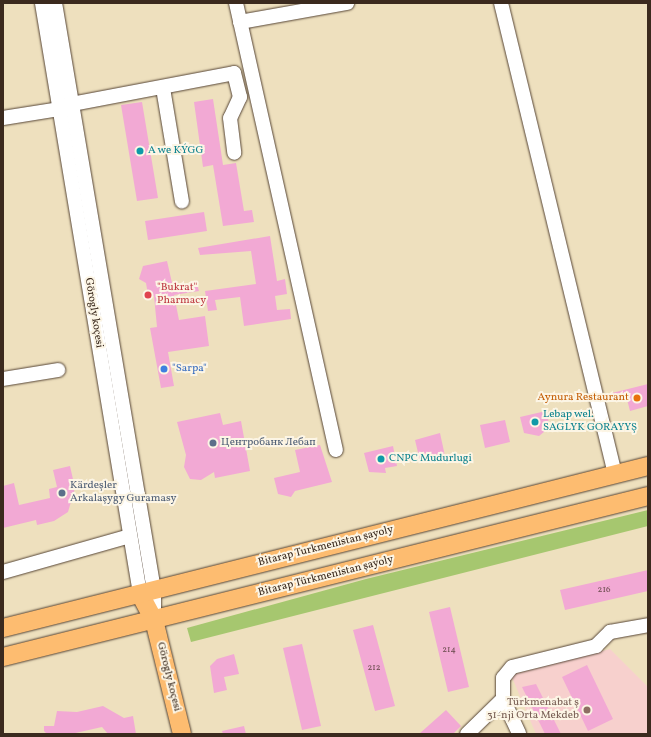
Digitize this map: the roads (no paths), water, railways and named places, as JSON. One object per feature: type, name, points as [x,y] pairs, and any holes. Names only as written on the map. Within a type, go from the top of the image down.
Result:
[{"type":"main road","name":"Bitarap Turkmenistan şayoly","points":[[3,628],[648,466]]},
{"type":"main road","name":"Bitarap Türkmenistan şaýoly","points":[[3,657],[648,496]]},
{"type":"main road","name":"Görogly koçesi","points":[[147,592],[182,734]]},
{"type":"street","name":"Görogly koçesi","points":[[42,3],[66,107],[147,592]]},
{"type":"street","name":"Görogly koçesi","points":[[55,3],[66,107],[130,536],[147,592]]},
{"type":"street","points":[[236,3],[336,450]]},
{"type":"street","points":[[240,22],[347,3]]},
{"type":"street","points":[[501,3],[615,474]]},
{"type":"street","points":[[3,118],[236,74],[240,97],[230,118],[234,152]]},
{"type":"street","points":[[163,88],[182,201]]},
{"type":"street","points":[[3,379],[58,370]]},
{"type":"street","points":[[3,572],[130,536]]},
{"type":"street","points":[[519,734],[503,699],[502,678],[512,667],[596,646],[610,632],[648,625]]},
{"type":"street","points":[[467,734],[503,699]]},
{"type":"place","name":"A we KÝGG","points":[[140,151]]},
{"type":"place","name":"\"Bukrat\" Pharmacy","points":[[148,295]]},
{"type":"place","name":"\"Sarpa\"","points":[[164,369]]},
{"type":"place","name":"Aynura Restaurant","points":[[637,398]]},
{"type":"place","name":"Lebap wel. SAGLYK GORAYYŞ","points":[[535,422]]},
{"type":"place","name":"Центробанк Лебап","points":[[213,443]]},
{"type":"place","name":"CNPC Mudurlugi","points":[[381,459]]},
{"type":"place","name":"Kärdeşler Arkalaşygy Guramasy","points":[[62,493]]},
{"type":"place","name":"Türkmenabat ş 31-nji Orta Mekdeb","points":[[587,710]]}]
